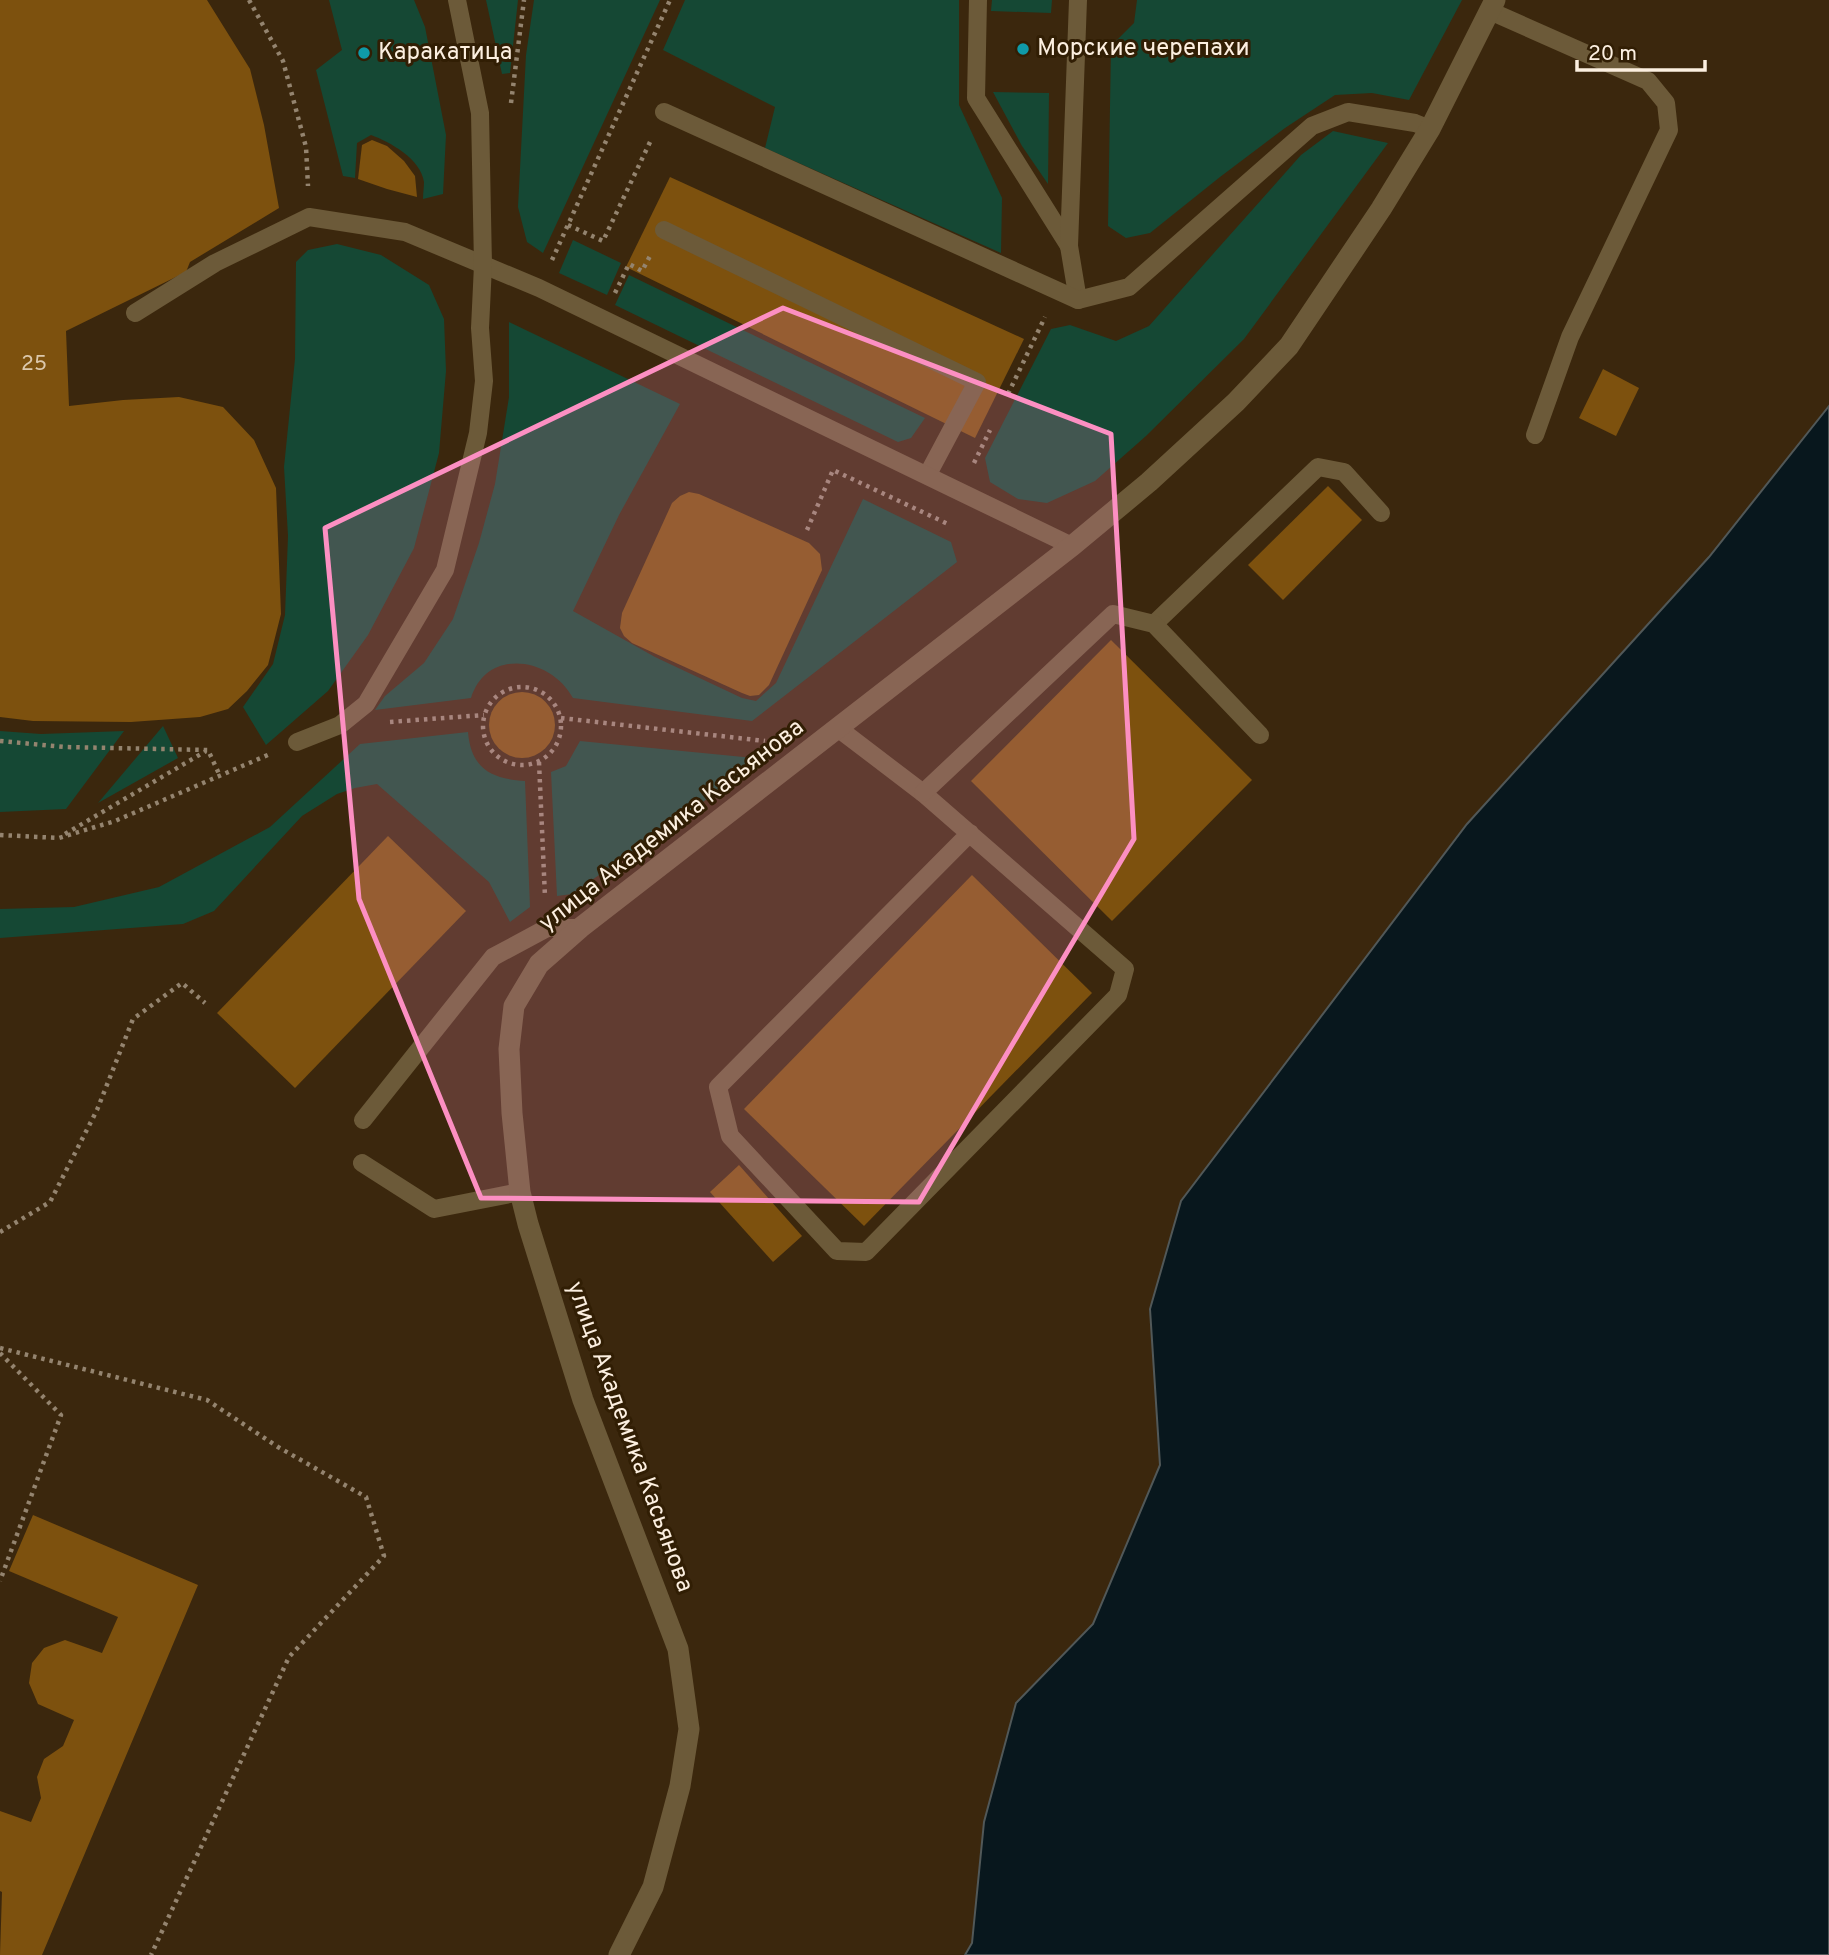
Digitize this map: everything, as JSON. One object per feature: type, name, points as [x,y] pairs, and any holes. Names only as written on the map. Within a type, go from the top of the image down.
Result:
[{"type":"street","name":"улица Академика Касьянова","points":[[619,1955],[653,1887],[680,1786],[689,1729],[678,1649],[583,1401],[520,1192],[509,1049],[514,1006],[540,964],[580,928],[1072,546],[1149,482],[1227,411],[1289,346],[1381,209],[1430,129],[1492,6]]},
{"type":"lane","points":[[298,742],[340,725],[366,704],[445,570],[478,433],[484,381],[480,328],[483,265],[480,113],[457,0]]},
{"type":"lane","points":[[978,0],[976,98],[1069,246]]},
{"type":"lane","points":[[1078,0],[1069,246],[1078,300]]},
{"type":"lane","points":[[1492,6],[1648,81],[1666,103],[1669,130],[1570,337],[1535,435]]},
{"type":"lane","points":[[664,112],[1078,300],[1129,287],[1312,126],[1348,112],[1415,123],[1430,129]]},
{"type":"lane","points":[[135,313],[215,263],[309,217],[405,232],[539,288],[1072,546]]},
{"type":"lane","points":[[664,230],[747,268],[976,382],[928,474]]},
{"type":"lane","points":[[1154,624],[1318,467],[1344,472],[1381,513]]},
{"type":"lane","points":[[923,793],[1113,614],[1154,624],[1260,735]]},
{"type":"lane","points":[[839,729],[923,793],[970,833],[1125,969],[1118,995],[866,1252],[837,1251],[730,1136],[718,1087],[970,833]]},
{"type":"lane","points":[[363,1120],[493,957],[547,928],[580,928]]},
{"type":"lane","points":[[362,1163],[434,1209],[520,1192]]},
{"type":"path","points":[[249,0],[283,61],[306,148],[309,217]]},
{"type":"path","points":[[510,109],[524,0]]},
{"type":"path","points":[[548,270],[670,0]]},
{"type":"path","points":[[568,225],[603,241],[664,112]]},
{"type":"path","points":[[629,264],[642,271]]},
{"type":"path","points":[[1004,402],[1035,340]]},
{"type":"path","points":[[807,530],[833,470],[956,528],[980,477],[974,463],[992,427]]},
{"type":"path","points":[[524,686],[537,689],[548,695],[561,718],[558,743],[540,762],[527,765],[502,760],[492,752],[485,740],[482,727],[484,715],[489,702],[499,693],[524,686]]},
{"type":"path","points":[[340,725],[484,715]]},
{"type":"path","points":[[561,718],[815,747]]},
{"type":"path","points":[[0,740],[65,747],[208,750]]},
{"type":"path","points":[[0,835],[59,838],[115,821],[298,742]]},
{"type":"path","points":[[208,750],[220,776]]},
{"type":"path","points":[[59,838],[208,750]]},
{"type":"path","points":[[540,762],[547,928]]},
{"type":"path","points":[[0,1232],[50,1202],[97,1110],[133,1019],[182,983],[205,1003]]},
{"type":"path","points":[[0,1350],[61,1415],[0,1581]]},
{"type":"path","points":[[0,1350],[207,1401],[278,1447],[366,1497],[384,1556],[289,1657],[151,1955]]},
{"type":"highlighted area","points":[[783,308],[1111,434],[1134,839],[919,1202],[481,1198],[359,899],[325,528]]},
{"type":"green space","points":[[329,0],[414,0],[425,27],[446,135],[443,194],[423,199],[424,182],[417,166],[404,152],[371,135],[357,143],[355,178],[343,176],[316,70],[342,50]]},
{"type":"green space","points":[[486,0],[518,0],[510,73],[502,74]]},
{"type":"green space","points":[[534,0],[660,0],[543,253],[527,242],[518,207],[526,55]]},
{"type":"green space","points":[[685,0],[959,0],[959,105],[1002,198],[1001,253],[765,148],[775,107],[663,50]]},
{"type":"green space","points":[[992,0],[1052,0],[1051,13],[991,11]]},
{"type":"green space","points":[[1137,0],[1462,0],[1409,100],[1372,93],[1335,95],[1285,128],[1150,233],[1126,238],[1108,226],[1111,46],[1134,23]]},
{"type":"green space","points":[[993,92],[1049,93],[1048,184],[1022,146]]},
{"type":"green space","points":[[1333,131],[1388,143],[1244,339],[1146,436],[1095,481],[1047,503],[1018,499],[990,482],[985,458],[1051,329],[1070,325],[1116,341],[1149,326],[1301,155]]},
{"type":"green space","points":[[573,240],[621,263],[607,295],[559,273]]},
{"type":"green space","points":[[337,244],[381,255],[429,285],[444,319],[446,371],[439,453],[414,548],[368,635],[328,691],[266,745],[243,707],[273,664],[285,615],[288,536],[284,467],[295,359],[296,262],[308,250]]},
{"type":"green space","points":[[629,275],[925,418],[911,438],[898,442],[615,305]]},
{"type":"green space","points":[[509,322],[680,404],[619,515],[573,611],[655,657],[742,698],[756,701],[776,683],[863,499],[951,542],[957,562],[752,721],[573,698],[563,684],[550,674],[520,664],[505,665],[491,671],[479,682],[471,698],[375,710],[385,696],[424,663],[453,619],[479,543],[495,484],[509,397]]},
{"type":"green space","points":[[163,726],[178,758],[98,803]]},
{"type":"green space","points":[[0,731],[41,734],[124,731],[66,809],[0,812]]},
{"type":"green space","points":[[468,732],[474,755],[485,770],[503,778],[525,781],[530,907],[510,922],[489,882],[377,784],[337,794],[302,816],[214,911],[183,924],[0,938],[0,909],[74,907],[159,887],[270,827],[360,744]]},
{"type":"green space","points":[[580,741],[764,759],[572,894],[557,896],[551,772],[566,766]]},
{"type":"shaded area","points":[[1829,406],[1829,1955],[965,1955],[972,1943],[984,1822],[1016,1703],[1093,1624],[1160,1465],[1150,1309],[1181,1201],[1467,824],[1709,557]]},
{"type":"building","points":[[0,0],[207,0],[250,69],[264,125],[279,208],[190,262],[186,272],[66,331],[69,406],[179,397],[223,407],[254,440],[276,488],[281,614],[268,665],[228,709],[200,717],[131,722],[33,721],[0,717]]},
{"type":"building","points":[[372,140],[387,146],[404,161],[415,176],[417,197],[358,179],[362,145]]},
{"type":"building","points":[[670,177],[1024,339],[975,438],[626,267]]},
{"type":"building","points":[[1603,369],[1639,388],[1616,436],[1579,418]]},
{"type":"building","points":[[1328,486],[1362,520],[1283,600],[1248,565]]},
{"type":"building","points":[[689,492],[809,543],[820,554],[822,570],[769,685],[759,695],[742,693],[632,643],[620,628],[622,613],[672,503]]},
{"type":"building","points":[[1111,640],[1252,780],[1112,921],[971,781]]},
{"type":"building","points":[[522,692],[545,702],[555,725],[545,748],[522,758],[499,748],[489,725],[499,702]]},
{"type":"building","points":[[388,836],[466,911],[295,1088],[217,1013]]},
{"type":"building","points":[[972,875],[1092,993],[864,1226],[744,1109]]},
{"type":"building","points":[[739,1165],[802,1236],[773,1262],[710,1192]]},
{"type":"building","points":[[33,1515],[198,1585],[42,1955],[0,1955],[0,1811],[31,1822],[41,1798],[37,1777],[44,1759],[63,1746],[74,1720],[38,1704],[29,1683],[32,1663],[44,1648],[65,1640],[102,1653],[118,1617],[9,1571]]},
{"type":"place","name":"Морские черепахи","points":[[1023,49]]},
{"type":"place","name":"Каракатица","points":[[364,53]]}]
